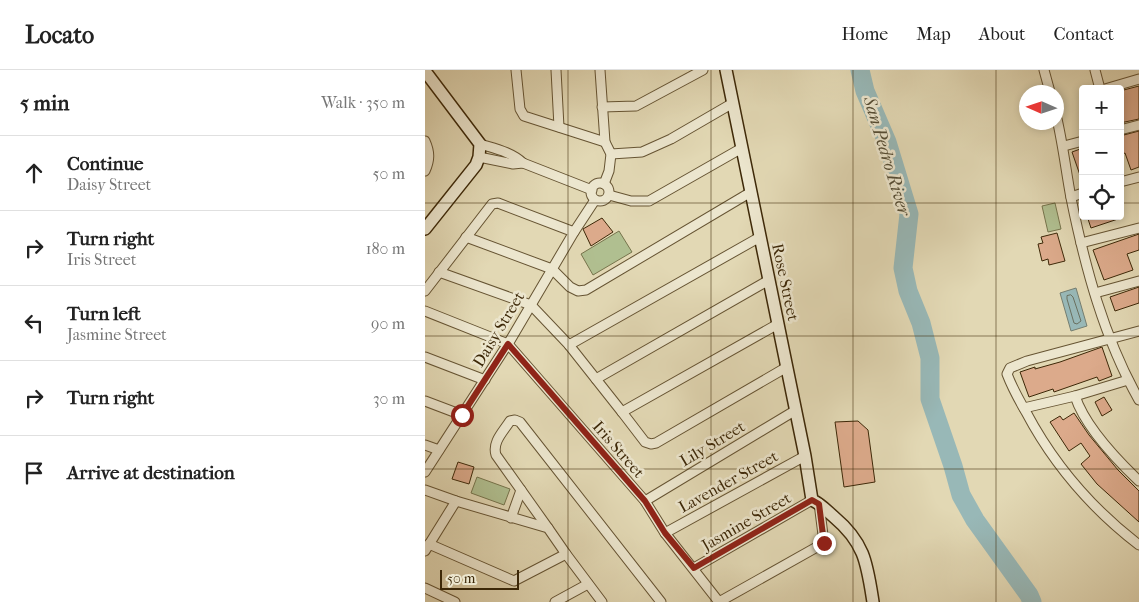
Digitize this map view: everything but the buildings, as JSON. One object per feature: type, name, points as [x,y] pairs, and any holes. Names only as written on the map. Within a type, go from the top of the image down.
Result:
[{"type":"street","points":[[516,70],[521,113],[524,116],[605,142]]},
{"type":"street","points":[[556,70],[559,127]]},
{"type":"street","points":[[600,70],[605,142],[611,154],[609,170],[603,184]]},
{"type":"street","points":[[602,108],[636,106],[703,70]]},
{"type":"street","name":"Rose Street","points":[[726,70],[815,502]]},
{"type":"street","points":[[1043,70],[1047,85]]},
{"type":"street","points":[[1095,70],[1099,85]]},
{"type":"street","points":[[425,71],[481,144],[505,151],[516,156],[523,163],[592,190]]},
{"type":"street","points":[[1117,85],[1139,78]]},
{"type":"street","points":[[611,154],[642,152],[733,103]]},
{"type":"street","points":[[1124,129],[1139,125]]},
{"type":"street","points":[[1060,130],[1071,197],[1095,293],[1110,340],[1139,400]]},
{"type":"street","points":[[425,142],[429,161],[425,171]]},
{"type":"street","points":[[1064,146],[1079,142]]},
{"type":"street","points":[[425,229],[459,188],[475,165],[479,157],[481,144]]},
{"type":"street","points":[[609,195],[631,201],[649,201],[742,148]]},
{"type":"street","points":[[479,157],[513,164],[523,163]]},
{"type":"street","points":[[1124,181],[1139,177]]},
{"type":"street","points":[[592,190],[598,184],[603,184],[608,187],[609,195]]},
{"type":"street","points":[[592,190],[595,200],[603,201],[609,195]]},
{"type":"street","points":[[466,237],[552,269],[570,286],[579,291],[586,290],[751,192]]},
{"type":"street","points":[[1071,197],[1079,194]]},
{"type":"street","name":"Daisy Street","points":[[425,472],[508,344],[595,200]]},
{"type":"street","points":[[425,291],[492,204],[498,202],[574,232]]},
{"type":"street","points":[[1081,243],[1139,228]]},
{"type":"street","points":[[569,345],[760,237]]},
{"type":"street","points":[[439,272],[531,305],[569,345],[645,442],[651,444],[656,443],[787,367]]},
{"type":"street","points":[[596,379],[769,280]]},
{"type":"street","points":[[1095,293],[1139,281]]},
{"type":"street","points":[[425,311],[508,344]]},
{"type":"street","points":[[622,412],[778,324]]},
{"type":"street","points":[[1139,331],[1027,361],[1010,368],[1007,374],[1023,408],[1046,448],[1076,487],[1107,519],[1139,544]]},
{"type":"street","name":"Iris Street","points":[[508,344],[645,501],[665,533],[719,602],[824,543],[815,502]]},
{"type":"street","points":[[425,357],[485,380]]},
{"type":"street","points":[[1023,408],[1075,396],[1128,380]]},
{"type":"street","points":[[1075,396],[1079,409],[1109,451],[1139,481]]},
{"type":"street","points":[[425,401],[462,415]]},
{"type":"street","name":"Lily Street","points":[[645,501],[795,410]]},
{"type":"street","points":[[602,602],[496,456],[495,443],[510,421],[520,422],[661,602]]},
{"type":"street","points":[[425,445],[439,450]]},
{"type":"street","name":"Lavender Street","points":[[665,533],[805,456]]},
{"type":"street","points":[[425,490],[548,528]]},
{"type":"street","points":[[511,518],[521,490]]},
{"type":"street","points":[[456,501],[427,548],[514,581],[566,554]]},
{"type":"street","points":[[815,502],[847,527],[862,550],[866,560],[873,602]]},
{"type":"street","name":"Jasmine Street","points":[[694,568],[815,502]]},
{"type":"street","points":[[555,602],[588,584]]},
{"type":"street","points":[[425,588],[455,602]]},
{"type":"green space","points":[[1055,203],[1061,229],[1048,232],[1042,206]]},
{"type":"green space","points":[[619,231],[632,252],[593,275],[581,254]]},
{"type":"green space","points":[[477,477],[510,489],[504,505],[471,493]]},
{"type":"water","points":[[1076,288],[1087,326],[1071,331],[1060,293]]},
{"type":"waterway","name":"San Pedro River","points":[[860,70],[865,91],[887,142],[909,214],[903,268],[908,291],[921,323],[930,358],[930,399],[961,495],[975,520],[1029,595],[1032,602]]},
{"type":"route","points":[[462,415],[508,344],[645,501],[665,533],[694,568],[812,500],[819,504],[824,543]]}]
